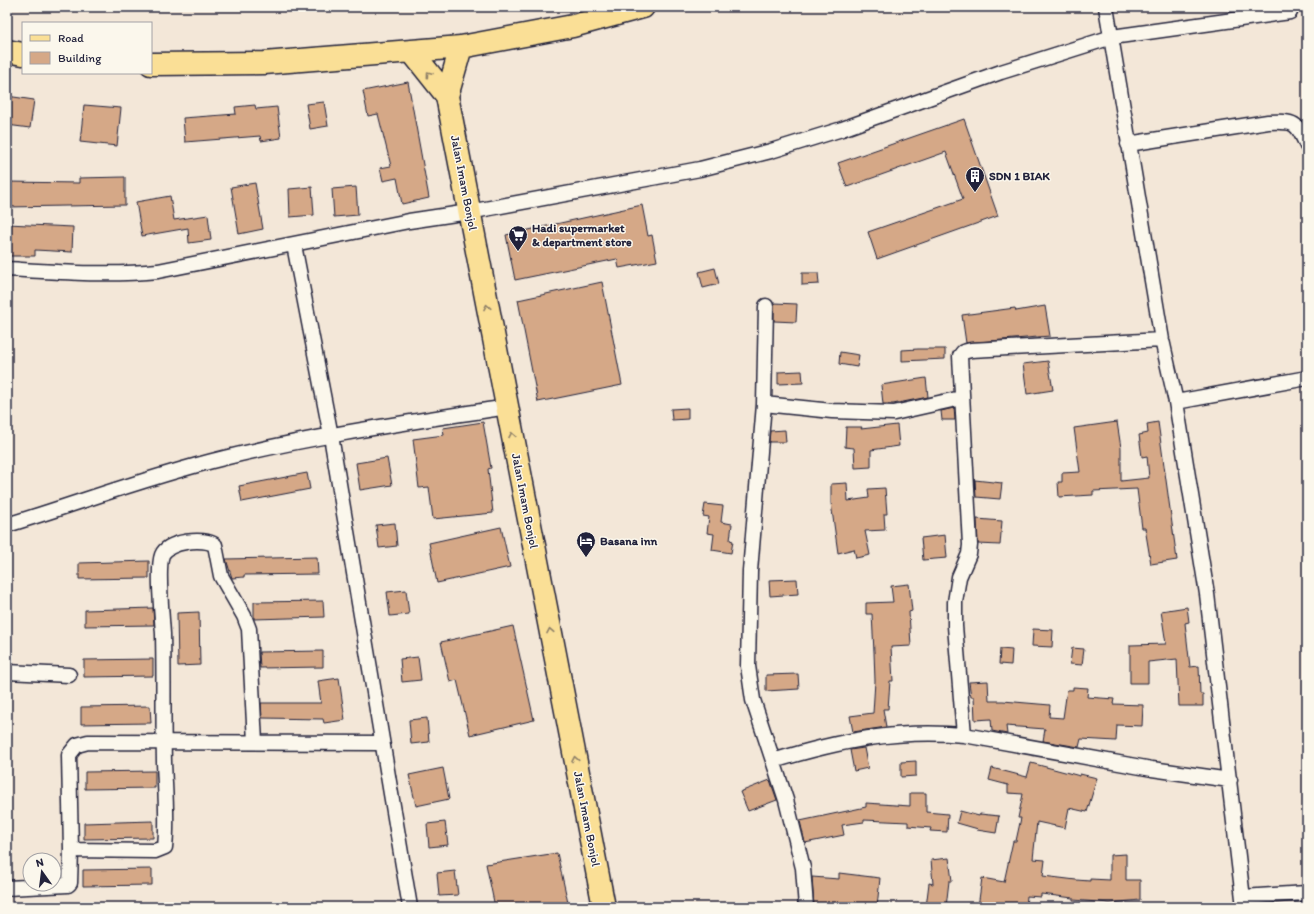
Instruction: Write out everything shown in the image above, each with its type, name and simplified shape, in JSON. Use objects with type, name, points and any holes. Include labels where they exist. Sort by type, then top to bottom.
[{"type":"main road","points":[[152,64],[264,63],[461,47],[573,26],[643,7]]},
{"type":"main road","points":[[447,96],[461,47]]},
{"type":"main road","points":[[7,51],[22,54]]},
{"type":"main road","points":[[412,52],[447,96]]},
{"type":"main road","name":"Jalan Imam Bonjol","points":[[447,96],[604,907]]},
{"type":"street","points":[[1106,7],[1162,340],[1176,402],[1207,594],[1244,902],[1307,893]]},
{"type":"street","points":[[7,268],[129,274],[158,271],[409,221],[469,212],[700,169],[771,151],[842,129],[1000,72],[1112,37],[1290,12]]},
{"type":"street","points":[[1128,144],[1268,122],[1288,121],[1300,129],[1307,146]]},
{"type":"street","points":[[294,245],[331,436],[410,907]]},
{"type":"street","points":[[766,306],[764,404],[750,571],[748,666],[753,700],[786,800],[803,868],[806,907]]},
{"type":"street","points":[[964,735],[955,626],[957,583],[968,560],[970,545],[961,398],[960,356],[963,352],[971,350],[1162,340]]},
{"type":"street","points":[[1176,402],[1307,378]]},
{"type":"street","points":[[764,404],[888,413],[917,409],[961,398]]},
{"type":"street","points":[[7,525],[160,474],[225,457],[331,436],[507,407]]},
{"type":"street","points":[[72,850],[155,851],[165,847],[160,578],[162,555],[167,548],[175,544],[196,541],[211,542],[215,545],[221,576],[244,616],[248,629],[255,742]]},
{"type":"street","points":[[7,672],[69,674]]},
{"type":"street","points":[[773,761],[848,740],[907,733],[935,732],[964,735],[1136,766],[1230,780]]},
{"type":"street","points":[[7,888],[68,885],[71,874],[72,850],[69,755],[77,745],[88,742],[382,743]]},
{"type":"building","points":[[408,82],[429,198],[402,204],[397,178],[383,181],[380,168],[391,166],[378,114],[368,116],[363,91]]},
{"type":"building","points":[[7,96],[34,100],[30,128],[7,125]]},
{"type":"building","points":[[324,102],[328,126],[310,129],[306,104]]},
{"type":"building","points":[[84,105],[121,108],[117,146],[80,142]]},
{"type":"building","points":[[255,105],[256,109],[277,107],[281,138],[261,141],[260,136],[185,142],[183,118],[236,114],[235,107]]},
{"type":"building","name":"SDN 1 BIAK","points":[[964,119],[998,216],[877,259],[868,232],[963,199],[946,152],[847,187],[838,163]]},
{"type":"building","points":[[125,177],[125,205],[7,207],[7,182],[79,183],[79,178]]},
{"type":"building","points":[[255,183],[263,229],[239,234],[231,187]]},
{"type":"building","points":[[312,187],[314,215],[290,217],[289,189]]},
{"type":"building","points":[[356,187],[358,215],[334,217],[332,189]]},
{"type":"building","points":[[170,196],[174,220],[208,215],[211,240],[189,243],[188,228],[142,236],[136,202]]},
{"type":"building","points":[[642,205],[648,236],[652,235],[657,261],[619,268],[617,259],[515,280],[506,235]]},
{"type":"building","points":[[7,224],[73,227],[72,252],[35,250],[35,256],[7,256]]},
{"type":"building","points":[[715,268],[719,284],[703,288],[699,272]]},
{"type":"building","points":[[802,273],[818,273],[819,284],[802,285]]},
{"type":"building","points":[[602,282],[622,385],[538,402],[518,300]]},
{"type":"building","points":[[774,303],[797,304],[796,322],[774,321]]},
{"type":"building","points":[[1045,306],[1050,336],[966,343],[962,315],[1015,308],[1016,311]]},
{"type":"building","points":[[945,349],[945,359],[902,361],[902,350]]},
{"type":"building","points":[[840,352],[859,355],[857,367],[839,364]]},
{"type":"building","points":[[1048,361],[1053,390],[1027,394],[1023,364]]},
{"type":"building","points":[[802,371],[803,383],[778,384],[778,372]]},
{"type":"building","points":[[926,378],[928,397],[893,404],[883,404],[881,385]]},
{"type":"building","points":[[688,408],[688,419],[672,420],[671,409]]},
{"type":"building","points":[[954,408],[955,420],[942,420],[941,411]]},
{"type":"building","points":[[483,422],[491,468],[488,469],[493,513],[433,519],[429,487],[419,488],[413,439],[444,435],[443,428]]},
{"type":"building","points":[[1117,422],[1121,448],[1121,481],[1149,478],[1147,456],[1142,457],[1139,435],[1148,433],[1147,424],[1158,422],[1177,560],[1151,564],[1145,528],[1142,528],[1137,489],[1093,491],[1093,495],[1059,497],[1058,482],[1062,482],[1062,473],[1080,472],[1074,428]]},
{"type":"building","points":[[897,425],[899,446],[871,450],[871,467],[855,468],[854,448],[845,447],[846,427],[862,427],[861,429]]},
{"type":"building","points":[[785,430],[786,442],[769,442],[770,431]]},
{"type":"building","points":[[387,458],[392,485],[360,490],[356,463]]},
{"type":"building","points":[[307,473],[310,489],[242,502],[239,486]]},
{"type":"building","points":[[975,480],[1002,483],[1000,499],[976,497]]},
{"type":"building","points":[[847,483],[848,501],[869,498],[868,489],[885,488],[887,514],[884,514],[885,530],[865,531],[870,555],[856,558],[854,549],[838,553],[831,503],[831,484]]},
{"type":"building","points":[[705,504],[723,506],[721,522],[732,524],[730,540],[733,541],[731,553],[712,550],[714,534],[707,533],[709,517],[703,516]]},
{"type":"building","points":[[977,519],[1002,521],[1000,545],[978,544]]},
{"type":"building","points":[[395,523],[397,546],[379,548],[376,525]]},
{"type":"building","points":[[501,527],[510,567],[437,583],[429,543]]},
{"type":"building","points":[[945,535],[947,558],[923,560],[921,538]]},
{"type":"building","points":[[317,557],[318,574],[244,575],[244,577],[232,578],[226,559]]},
{"type":"building","points":[[149,561],[149,578],[79,579],[79,563]]},
{"type":"building","points":[[797,579],[798,594],[770,596],[769,580]]},
{"type":"building","points":[[909,584],[912,611],[909,612],[911,646],[891,647],[893,681],[890,681],[888,709],[883,709],[886,727],[853,732],[850,716],[873,713],[875,681],[872,614],[866,614],[866,603],[893,602],[891,586]]},
{"type":"building","points":[[406,590],[409,614],[390,616],[387,592]]},
{"type":"building","points":[[323,601],[324,617],[254,619],[254,602]]},
{"type":"building","points":[[1187,607],[1189,622],[1185,623],[1190,667],[1199,666],[1200,694],[1203,694],[1203,706],[1179,706],[1177,659],[1148,662],[1148,683],[1130,683],[1130,645],[1166,644],[1161,611]]},
{"type":"building","points":[[153,608],[154,625],[85,626],[85,610]]},
{"type":"building","points":[[199,612],[200,665],[178,666],[177,613]]},
{"type":"building","points":[[513,626],[534,720],[470,735],[457,680],[450,682],[441,642]]},
{"type":"building","points":[[1033,629],[1053,630],[1052,647],[1032,646]]},
{"type":"building","points":[[1072,648],[1084,649],[1082,665],[1070,664]]},
{"type":"building","points":[[1000,649],[1012,650],[1011,665],[999,664]]},
{"type":"building","points":[[323,651],[323,667],[260,668],[259,652]]},
{"type":"building","points":[[418,657],[421,680],[402,682],[400,659]]},
{"type":"building","points":[[153,659],[153,676],[84,677],[84,660]]},
{"type":"building","points":[[798,674],[799,689],[766,691],[766,675]]},
{"type":"building","points":[[339,678],[345,720],[324,723],[323,719],[262,718],[261,703],[321,703],[318,681]]},
{"type":"building","points":[[988,681],[989,701],[1050,705],[1049,717],[1063,718],[1067,690],[1073,690],[1073,687],[1088,688],[1087,697],[1114,699],[1113,704],[1143,705],[1142,726],[1117,725],[1116,741],[1081,739],[1079,747],[1043,741],[1045,729],[1006,726],[1007,734],[992,731],[991,719],[975,720],[974,697],[971,697],[969,682]]},
{"type":"building","points":[[150,706],[151,723],[81,724],[81,707]]},
{"type":"building","points":[[427,718],[429,742],[411,744],[409,720]]},
{"type":"building","points":[[864,748],[868,768],[854,771],[850,750]]},
{"type":"building","points":[[916,761],[916,776],[901,777],[901,762]]},
{"type":"building","points":[[1031,763],[1080,776],[1080,774],[1097,778],[1087,812],[1069,808],[1065,828],[1037,822],[1033,859],[1045,860],[1043,876],[1090,881],[1090,879],[1110,880],[1110,855],[1126,854],[1126,880],[1140,880],[1140,900],[1110,903],[1073,900],[1073,898],[1041,894],[1041,897],[1027,896],[1026,907],[978,907],[982,878],[1004,882],[1013,841],[1016,841],[1021,818],[1018,818],[1023,794],[1008,793],[1008,785],[989,780],[992,768],[1027,777]]},
{"type":"building","points":[[443,768],[449,799],[416,806],[409,775]]},
{"type":"building","points":[[155,771],[155,788],[85,789],[85,772]]},
{"type":"building","points":[[770,780],[777,800],[748,811],[740,792]]},
{"type":"building","points":[[910,793],[926,793],[926,812],[948,814],[947,832],[930,831],[931,828],[908,826],[908,822],[864,820],[864,822],[842,825],[844,835],[805,843],[800,821],[866,807],[866,803],[910,806]]},
{"type":"building","points":[[960,811],[979,816],[980,814],[999,816],[996,833],[977,830],[978,829],[957,823]]},
{"type":"building","points":[[153,821],[153,838],[84,839],[84,823]]},
{"type":"building","points":[[445,822],[448,845],[429,847],[427,824]]},
{"type":"building","points":[[557,853],[568,903],[548,907],[495,907],[486,864]]},
{"type":"building","points":[[949,858],[952,881],[949,881],[946,907],[926,907],[929,883],[933,884],[931,860]]},
{"type":"building","points":[[152,869],[152,885],[83,886],[83,870]]},
{"type":"building","points":[[455,871],[458,895],[439,896],[437,873]]},
{"type":"building","points":[[839,873],[880,878],[877,907],[814,907],[812,877],[839,879]]},
{"type":"place","name":"SDN 1 BIAK","points":[[975,193]]},
{"type":"place","name":"Hadi supermarket & department store","points":[[518,252]]},
{"type":"place","name":"Basana inn","points":[[586,558]]}]
